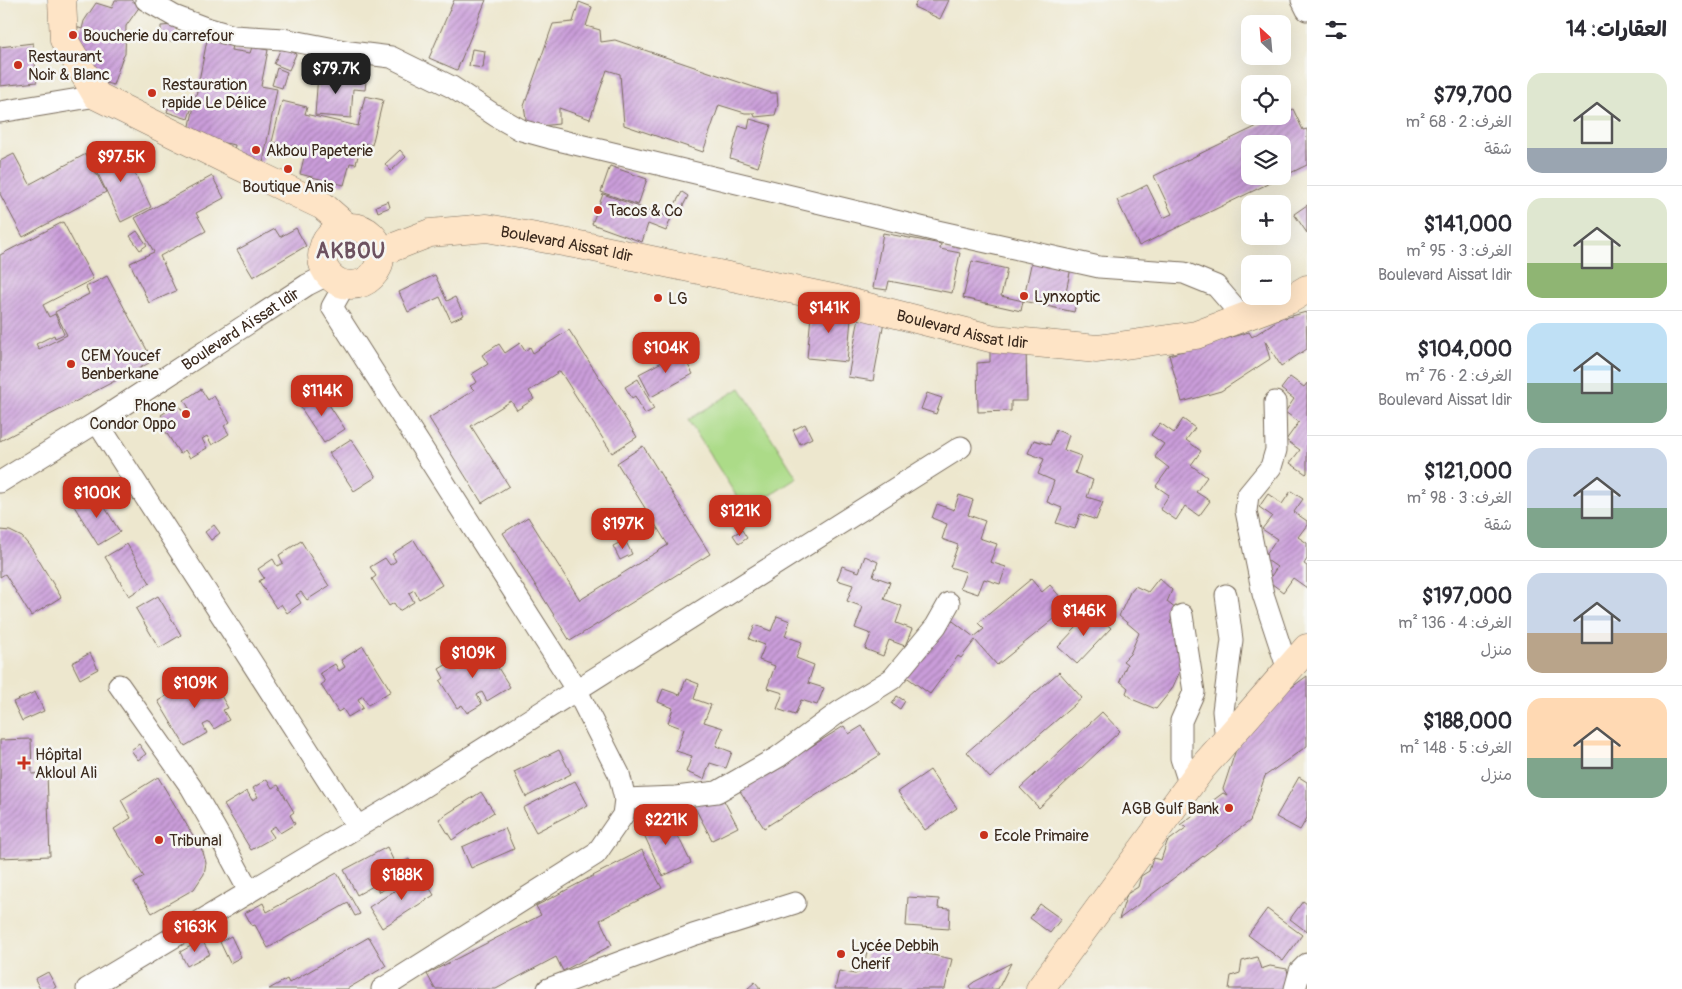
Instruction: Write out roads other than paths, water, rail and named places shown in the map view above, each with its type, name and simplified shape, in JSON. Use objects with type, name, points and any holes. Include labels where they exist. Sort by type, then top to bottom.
[{"type":"street","points":[[62,0],[64,40],[97,96],[323,206],[347,227]]},
{"type":"street","points":[[146,0],[174,16],[203,28],[234,36],[284,39],[350,52],[391,57],[452,87],[521,130],[550,138],[1099,267],[1184,273],[1216,286],[1243,317]]},
{"type":"street","points":[[1302,0],[1307,10]]},
{"type":"street","points":[[0,112],[97,96]]},
{"type":"street","points":[[347,227],[364,229],[376,239],[381,252],[380,262],[373,276],[353,285],[337,279],[324,267],[322,257],[326,241],[332,233],[347,227]]},
{"type":"street","name":"Boulevard Aissat Idir","points":[[381,252],[430,233],[487,228],[585,246],[836,299],[994,339],[1097,349],[1196,335],[1289,300],[1307,289]]},
{"type":"street","points":[[337,279],[332,307],[576,689],[620,774],[625,799],[623,815],[596,854],[382,989]]},
{"type":"street","name":"Boulevard Aïssat Idir","points":[[0,482],[97,422],[307,285],[337,279]]},
{"type":"street","points":[[1275,402],[1276,450],[1271,467],[1248,495],[1246,512],[1263,594],[1288,670]]},
{"type":"street","points":[[97,422],[357,826]]},
{"type":"street","points":[[87,989],[396,804],[961,447]]},
{"type":"street","points":[[1226,595],[1232,640],[1223,711],[1226,741]]},
{"type":"street","points":[[625,799],[676,797],[717,792],[778,756],[839,712],[892,679],[936,626],[949,603]]},
{"type":"street","points":[[1182,615],[1194,692],[1181,721],[1181,758],[1190,786]]},
{"type":"street","points":[[1040,989],[1190,786],[1226,741],[1307,648]]},
{"type":"street","points":[[119,685],[191,787],[249,891]]},
{"type":"street","points":[[548,989],[693,936],[795,903]]},
{"type":"street","points":[[1295,989],[1300,972],[1307,964]]},
{"type":"place","name":"Boucherie du carrefour","points":[[73,35]]},
{"type":"place","name":"Restaurant Noir & Blanc","points":[[18,65]]},
{"type":"place","name":"Restauration rapide Le Délice","points":[[152,93]]},
{"type":"place","name":"Akbou Papeterie","points":[[256,150]]},
{"type":"place","name":"Boutique Anis","points":[[288,169]]},
{"type":"place","name":"Tacos & Co","points":[[598,210]]},
{"type":"place","name":"Lynxoptic","points":[[1024,296]]},
{"type":"place","name":"LG","points":[[658,298]]},
{"type":"place","name":"CEM Youcef Benberkane","points":[[71,364]]},
{"type":"place","name":"Phone Condor Oppo","points":[[186,414]]},
{"type":"place","name":"Hôpital Akloul Ali","points":[[24,763]]},
{"type":"place","name":"AGB Gulf Bank","points":[[1229,808]]},
{"type":"place","name":"Ecole Primaire","points":[[984,835]]},
{"type":"place","name":"Tribunal","points":[[159,840]]},
{"type":"place","name":"Lycée Debbih Cherif","points":[[841,954]]},
{"type":"district","name":"AKBOU","points":[[351,251]]}]
